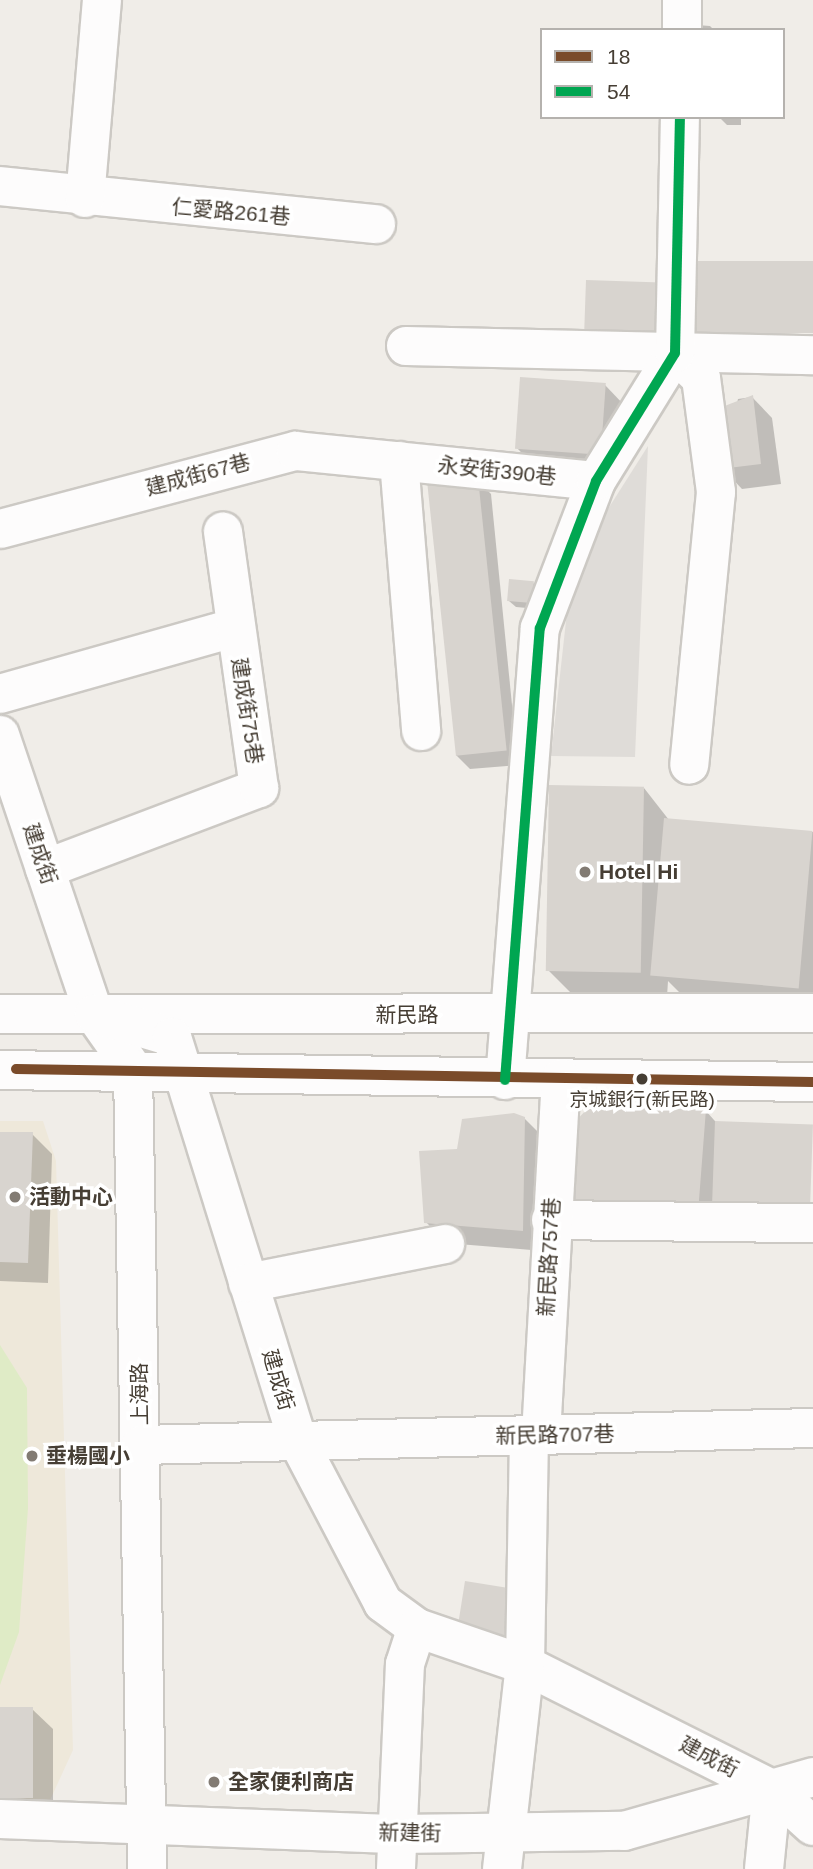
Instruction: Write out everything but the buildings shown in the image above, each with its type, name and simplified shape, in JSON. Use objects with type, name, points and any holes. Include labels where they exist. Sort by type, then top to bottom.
[{"type":"street","points":[[85,198],[102,0]]},
{"type":"street","points":[[682,0],[682,28]]},
{"type":"street","points":[[505,1080],[540,628],[596,481],[675,353],[680,119]]},
{"type":"street","name":"仁愛路261巷","points":[[0,186],[85,198],[376,225]]},
{"type":"street","points":[[406,346],[813,355]]},
{"type":"street","points":[[675,353],[701,378],[716,492],[689,765]]},
{"type":"street","name":"建成街67巷","points":[[0,529],[296,451],[399,461]]},
{"type":"street","points":[[399,461],[421,731]]},
{"type":"street","name":"永安街390巷","points":[[399,461],[596,481]]},
{"type":"street","name":"建成街75巷","points":[[45,869],[259,788],[234,628],[223,533]]},
{"type":"street","points":[[0,694],[234,628]]},
{"type":"street","name":"建成街","points":[[0,735],[12,812],[45,869],[94,1014],[172,1037],[298,1441],[383,1603],[417,1628],[525,1665],[772,1788],[813,1826]]},
{"type":"street","name":"新民路","points":[[0,1014],[508,1016],[813,1013]]},
{"type":"street","points":[[94,1014],[132,1069]]},
{"type":"street","points":[[0,1070],[132,1069],[505,1080],[813,1082]]},
{"type":"street","name":"上海路","points":[[132,1069],[147,1869]]},
{"type":"street","name":"新民路757巷","points":[[504,1851],[525,1665],[535,1435],[561,1079]]},
{"type":"street","points":[[551,1220],[813,1223]]},
{"type":"street","points":[[248,1283],[445,1244]]},
{"type":"street","name":"新民路707巷","points":[[141,1445],[813,1428]]},
{"type":"street","points":[[397,1851],[405,1664],[417,1628]]},
{"type":"street","name":"新建街","points":[[0,1819],[148,1826],[397,1851],[504,1851],[624,1832],[813,1777]]},
{"type":"street","points":[[764,1869],[772,1788]]},
{"type":"shaded area","points":[[648,446],[635,757],[551,756],[567,612],[594,531]]},
{"type":"shaded area","name":"垂楊國小","points":[[0,1121],[43,1121],[56,1161],[73,1750],[46,1809],[0,1805]]},
{"type":"green space","points":[[0,1345],[27,1388],[28,1508],[19,1632],[0,1685]]},
{"type":"transit line","name":"54","points":[[505,1080],[540,628],[596,481],[675,353],[680,119]]},
{"type":"transit line","name":"18","points":[[16,1069],[813,1082]]},
{"type":"place","name":"Hotel Hi","points":[[585,872]]},
{"type":"place","name":"京城銀行(新民路)","points":[[642,1079]]},
{"type":"place","name":"活動中心","points":[[15,1197]]},
{"type":"place","name":"垂楊國小","points":[[32,1456]]},
{"type":"place","name":"全家便利商店","points":[[214,1782]]}]
